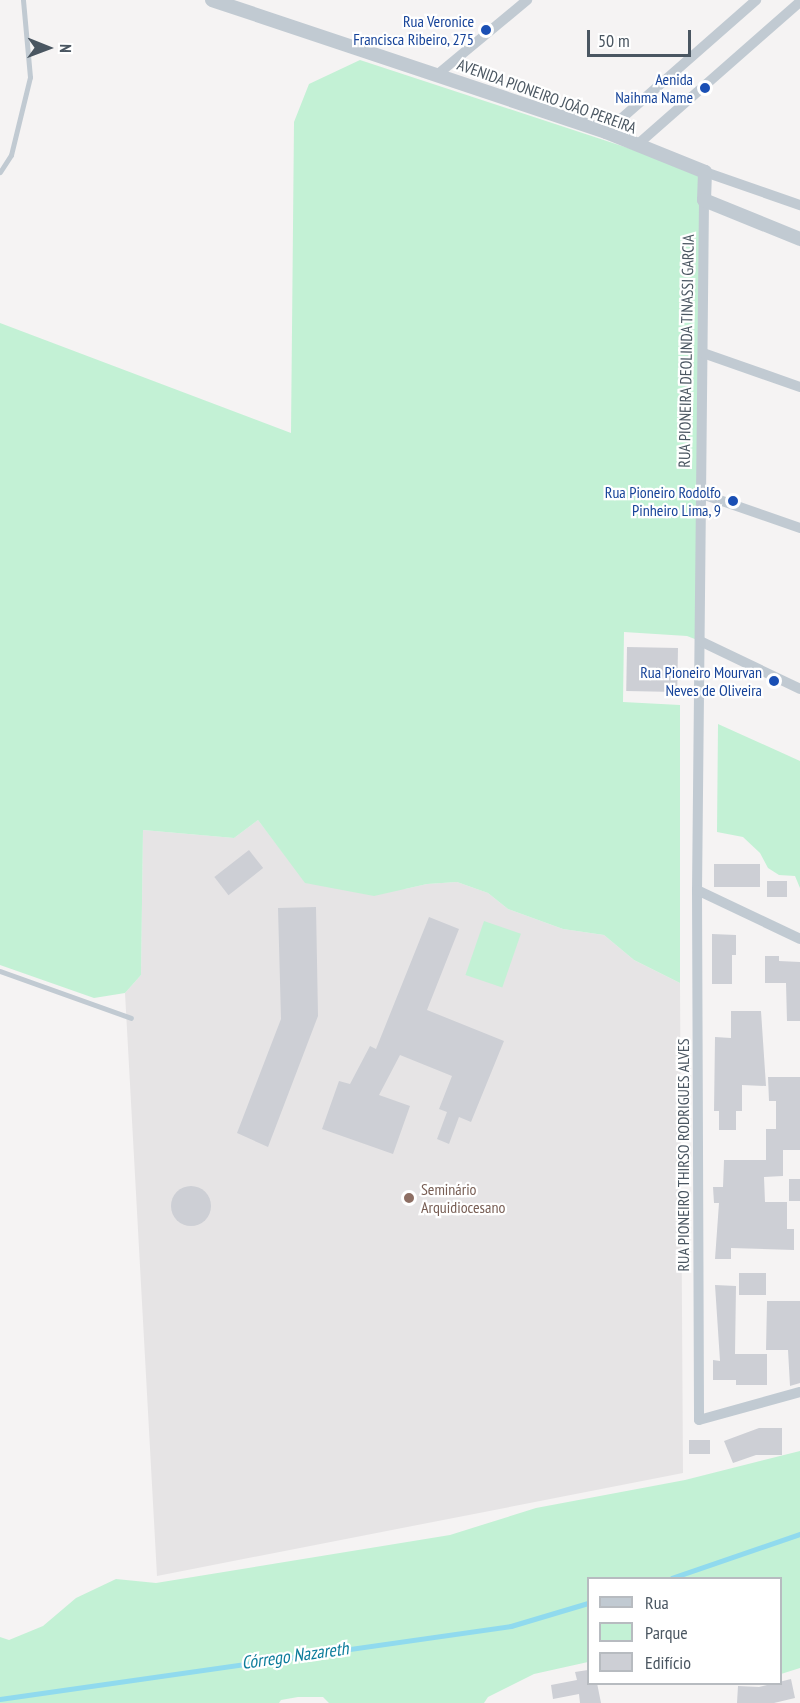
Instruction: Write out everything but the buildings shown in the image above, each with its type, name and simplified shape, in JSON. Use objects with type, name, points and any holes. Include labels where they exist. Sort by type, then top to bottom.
[{"type":"street","name":"AVENIDA PIONEIRO JOÃO PEREIRA","points":[[212,0],[606,132],[705,172],[800,205]]},
{"type":"street","points":[[438,74],[527,0]]},
{"type":"street","points":[[606,132],[756,0]]},
{"type":"street","points":[[637,146],[800,2]]},
{"type":"street","name":"RUA PIONEIRA DEOLINDA TINASSI GARCIA","points":[[697,890],[705,172]]},
{"type":"street","points":[[704,200],[800,238]]},
{"type":"street","points":[[703,352],[800,387]]},
{"type":"street","points":[[702,494],[800,528]]},
{"type":"street","points":[[700,641],[800,689]]},
{"type":"street","points":[[697,890],[800,939]]},
{"type":"street","name":"RUA PIONEIRO THIRSO RODRIGUES ALVES","points":[[697,890],[699,1420],[800,1392]]},
{"type":"lane","points":[[0,172],[10,155],[30,77],[22,0]]},
{"type":"lane","points":[[0,971],[130,1018]]},
{"type":"shaded area","name":"Seminário Arquidiocesano","points":[[258,820],[306,883],[405,889],[427,884],[457,882],[488,893],[508,909],[563,929],[604,935],[634,960],[680,983],[683,1473],[157,1576],[125,993],[141,975],[143,830],[234,838]]},
{"type":"green space","points":[[360,60],[707,174],[700,641],[687,636],[624,632],[623,702],[680,705],[680,983],[634,960],[604,935],[563,929],[508,909],[488,893],[457,882],[427,884],[374,896],[305,883],[258,820],[234,838],[143,830],[141,975],[125,993],[94,998],[0,965],[0,323],[291,433],[294,122],[309,84]]},
{"type":"green space","points":[[718,724],[800,761],[800,888],[795,876],[779,875],[768,868],[760,853],[743,837],[717,832]]},
{"type":"green space","points":[[484,921],[521,934],[502,988],[465,975]]},
{"type":"green space","points":[[800,1451],[800,1668],[782,1674],[782,1577],[587,1577],[587,1662],[534,1674],[488,1697],[484,1703],[329,1703],[323,1697],[298,1697],[281,1700],[279,1703],[0,1703],[0,1637],[9,1640],[43,1626],[76,1598],[116,1579],[156,1583],[450,1535],[536,1508],[685,1480]]},
{"type":"waterway","name":"Córrego Nazareth","points":[[675,1577],[800,1534]]},
{"type":"waterway","name":"Córrego Nazareth","points":[[0,1699],[511,1626],[587,1603]]},
{"type":"place","name":"Rua Veronice Francisca Ribeiro, 275","points":[[486,30]]},
{"type":"place","name":"Aenida Naihma Name","points":[[705,88]]},
{"type":"place","name":"Rua Pioneiro Rodolfo Pinheiro Lima, 9","points":[[733,501]]},
{"type":"place","name":"Rua Pioneiro Mourvan Neves de Oliveira","points":[[774,681]]},
{"type":"place","name":"Seminário Arquidiocesano","points":[[409,1198]]}]
